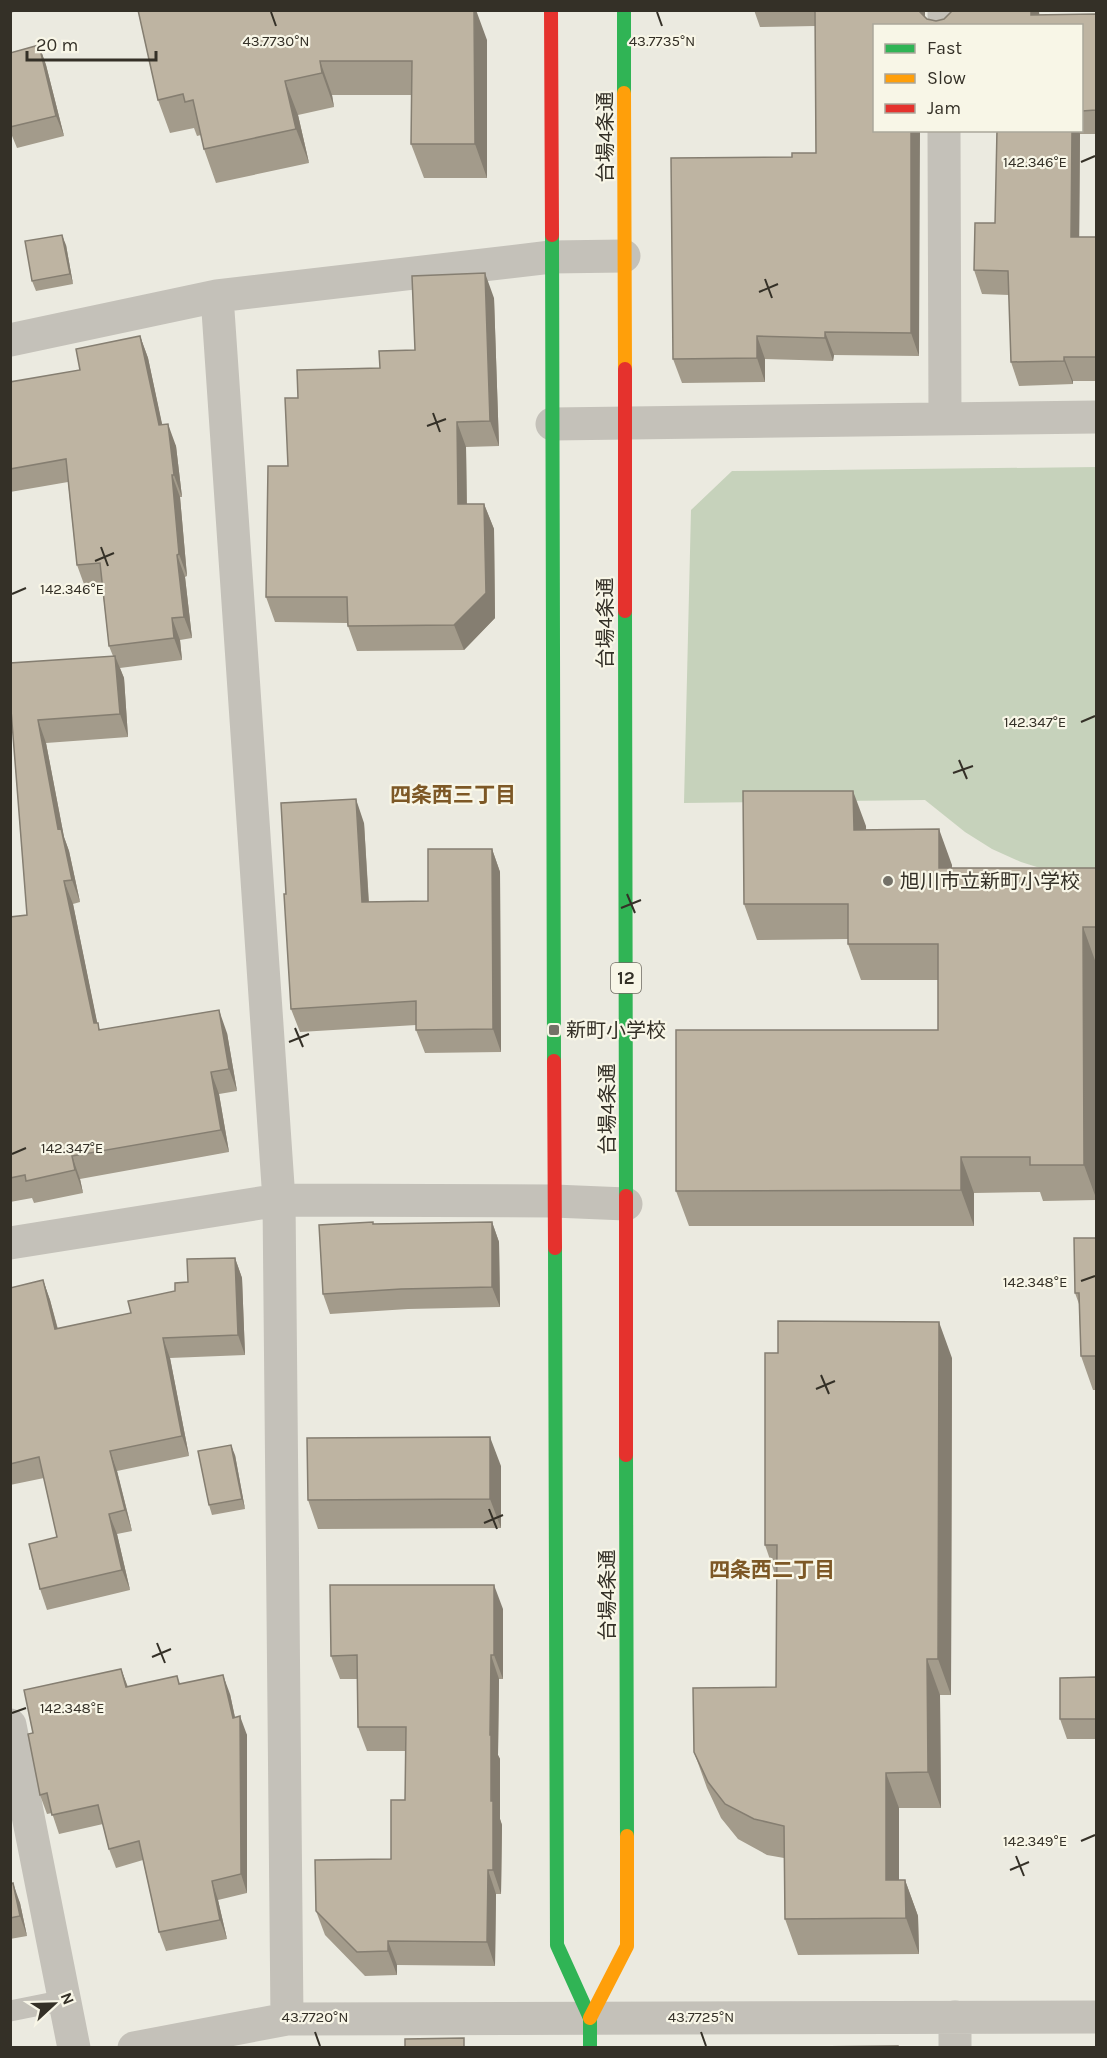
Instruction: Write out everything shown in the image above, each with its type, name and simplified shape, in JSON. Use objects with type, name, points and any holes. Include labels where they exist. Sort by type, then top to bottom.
[{"type":"highway","points":[[550,10],[557,1946],[590,2033]]},
{"type":"highway","name":"台場4条通","points":[[590,2033],[627,1946],[624,10]]},
{"type":"street","points":[[944,132],[945,419]]},
{"type":"street","points":[[10,340],[217,296],[551,257],[624,256]]},
{"type":"street","points":[[217,296],[279,1200],[287,2019]]},
{"type":"street","points":[[552,424],[1096,417]]},
{"type":"street","points":[[10,1243],[279,1200],[554,1201],[626,1204]]},
{"type":"street","points":[[10,1725],[74,2048]]},
{"type":"street","points":[[134,2048],[287,2019],[590,2033],[955,2032],[1096,2017]]},
{"type":"lane","points":[[10,2012],[65,2000]]},
{"type":"green space","points":[[1096,467],[1096,882],[1021,862],[992,849],[965,832],[925,800],[684,803],[691,510],[732,471]]},
{"type":"building","points":[[138,10],[474,10],[475,144],[411,144],[412,61],[320,61],[322,73],[285,81],[296,129],[204,149],[193,100],[185,102],[183,94],[158,100]]},
{"type":"building","points":[[815,10],[919,10],[927,19],[936,21],[944,19],[952,10],[1031,10],[1031,15],[1096,14],[1096,110],[1083,111],[1083,24],[873,24],[873,132],[911,132],[911,333],[825,332],[825,338],[757,336],[757,358],[673,359],[671,158],[792,157],[792,153],[816,153]]},
{"type":"building","points":[[39,45],[56,116],[10,127],[10,53]]},
{"type":"building","points":[[997,132],[1072,132],[1071,237],[1096,237],[1096,357],[1064,357],[1064,361],[1011,362],[1008,271],[974,270],[975,223],[995,223]]},
{"type":"building","points":[[62,235],[70,274],[32,281],[25,241]]},
{"type":"building","points":[[485,273],[490,421],[457,422],[458,504],[484,504],[486,593],[454,625],[348,626],[347,597],[266,597],[268,466],[288,466],[285,398],[298,398],[297,370],[380,368],[379,351],[415,350],[412,276]]},
{"type":"building","points":[[140,336],[159,425],[168,424],[174,475],[172,475],[179,554],[177,555],[184,617],[172,618],[174,638],[109,646],[100,563],[77,565],[66,459],[10,469],[10,382],[80,370],[76,349]]},
{"type":"building","points":[[115,656],[120,714],[38,720],[58,829],[61,828],[72,880],[64,881],[94,1023],[98,1023],[99,1030],[219,1010],[229,1069],[211,1072],[221,1130],[72,1156],[75,1170],[26,1181],[25,1175],[10,1178],[10,917],[27,915],[10,697],[10,663]]},
{"type":"building","points":[[743,791],[853,791],[854,830],[939,829],[939,868],[1096,868],[1096,927],[1083,927],[1084,1165],[1030,1165],[1030,1157],[961,1157],[961,1190],[676,1191],[676,1030],[938,1030],[938,944],[848,944],[848,904],[744,904]]},
{"type":"building","points":[[356,799],[362,902],[428,901],[428,849],[492,849],[493,1029],[416,1030],[416,1001],[291,1009],[281,803]]},
{"type":"building","points":[[373,1222],[373,1224],[492,1222],[492,1287],[323,1294],[319,1225]]},
{"type":"building","points":[[1074,1238],[1096,1238],[1096,1356],[1081,1356],[1079,1293],[1075,1293]]},
{"type":"building","points":[[235,1258],[238,1335],[163,1338],[182,1436],[110,1451],[125,1510],[109,1514],[122,1570],[40,1589],[29,1544],[57,1537],[39,1457],[10,1464],[10,1288],[43,1280],[55,1329],[131,1313],[128,1301],[175,1291],[175,1283],[188,1282],[187,1259]]},
{"type":"building","points":[[778,1321],[939,1322],[938,1659],[927,1659],[928,1772],[886,1773],[886,1880],[905,1880],[906,1918],[785,1919],[784,1826],[754,1819],[725,1804],[708,1782],[694,1752],[693,1688],[776,1687],[777,1545],[765,1545],[765,1353],[778,1353]]},
{"type":"building","points":[[490,1437],[490,1499],[308,1500],[307,1438]]},
{"type":"building","points":[[231,1445],[242,1499],[209,1505],[198,1451]]},
{"type":"building","points":[[330,1585],[494,1585],[494,1655],[491,1655],[490,1735],[493,1870],[488,1870],[487,1942],[388,1941],[388,1951],[357,1952],[316,1911],[315,1860],[391,1859],[391,1800],[405,1800],[406,1727],[358,1727],[357,1655],[331,1656]]},
{"type":"building","points":[[121,1669],[126,1687],[177,1676],[179,1684],[223,1675],[233,1718],[240,1716],[241,1874],[212,1881],[220,1920],[159,1932],[139,1841],[109,1849],[98,1805],[52,1815],[47,1793],[40,1795],[28,1734],[33,1733],[24,1690]]},
{"type":"building","points":[[1096,1677],[1096,1719],[1060,1719],[1060,1678]]},
{"type":"building","points":[[13,1883],[20,1916],[10,1918],[10,1884]]},
{"type":"building","points":[[464,2038],[464,2048],[405,2048],[405,2039]]},
{"type":"building","points":[[898,2046],[898,2048],[722,2048]]},
{"type":"traffic: fast","points":[[624,10],[624,93]]},
{"type":"traffic: fast","points":[[552,235],[554,1061]]},
{"type":"traffic: fast","points":[[625,611],[626,1196]]},
{"type":"traffic: fast","points":[[555,1248],[557,1945],[590,2018],[590,2048]]},
{"type":"traffic: fast","points":[[626,1455],[627,1836]]},
{"type":"traffic: slow","points":[[624,93],[625,369]]},
{"type":"traffic: slow","points":[[590,2018],[627,1946],[627,1836]]},
{"type":"traffic: jam","points":[[551,10],[552,235]]},
{"type":"traffic: jam","points":[[625,369],[625,611]]},
{"type":"traffic: jam","points":[[554,1061],[555,1248]]},
{"type":"traffic: jam","points":[[626,1196],[626,1455]]},
{"type":"place","name":"旭川市立新町小学校","points":[[888,881]]},
{"type":"place","name":"新町小学校","points":[[554,1030]]},
{"type":"district","name":"四条西三丁目","points":[[453,795]]},
{"type":"district","name":"四条西二丁目","points":[[772,1570]]}]
